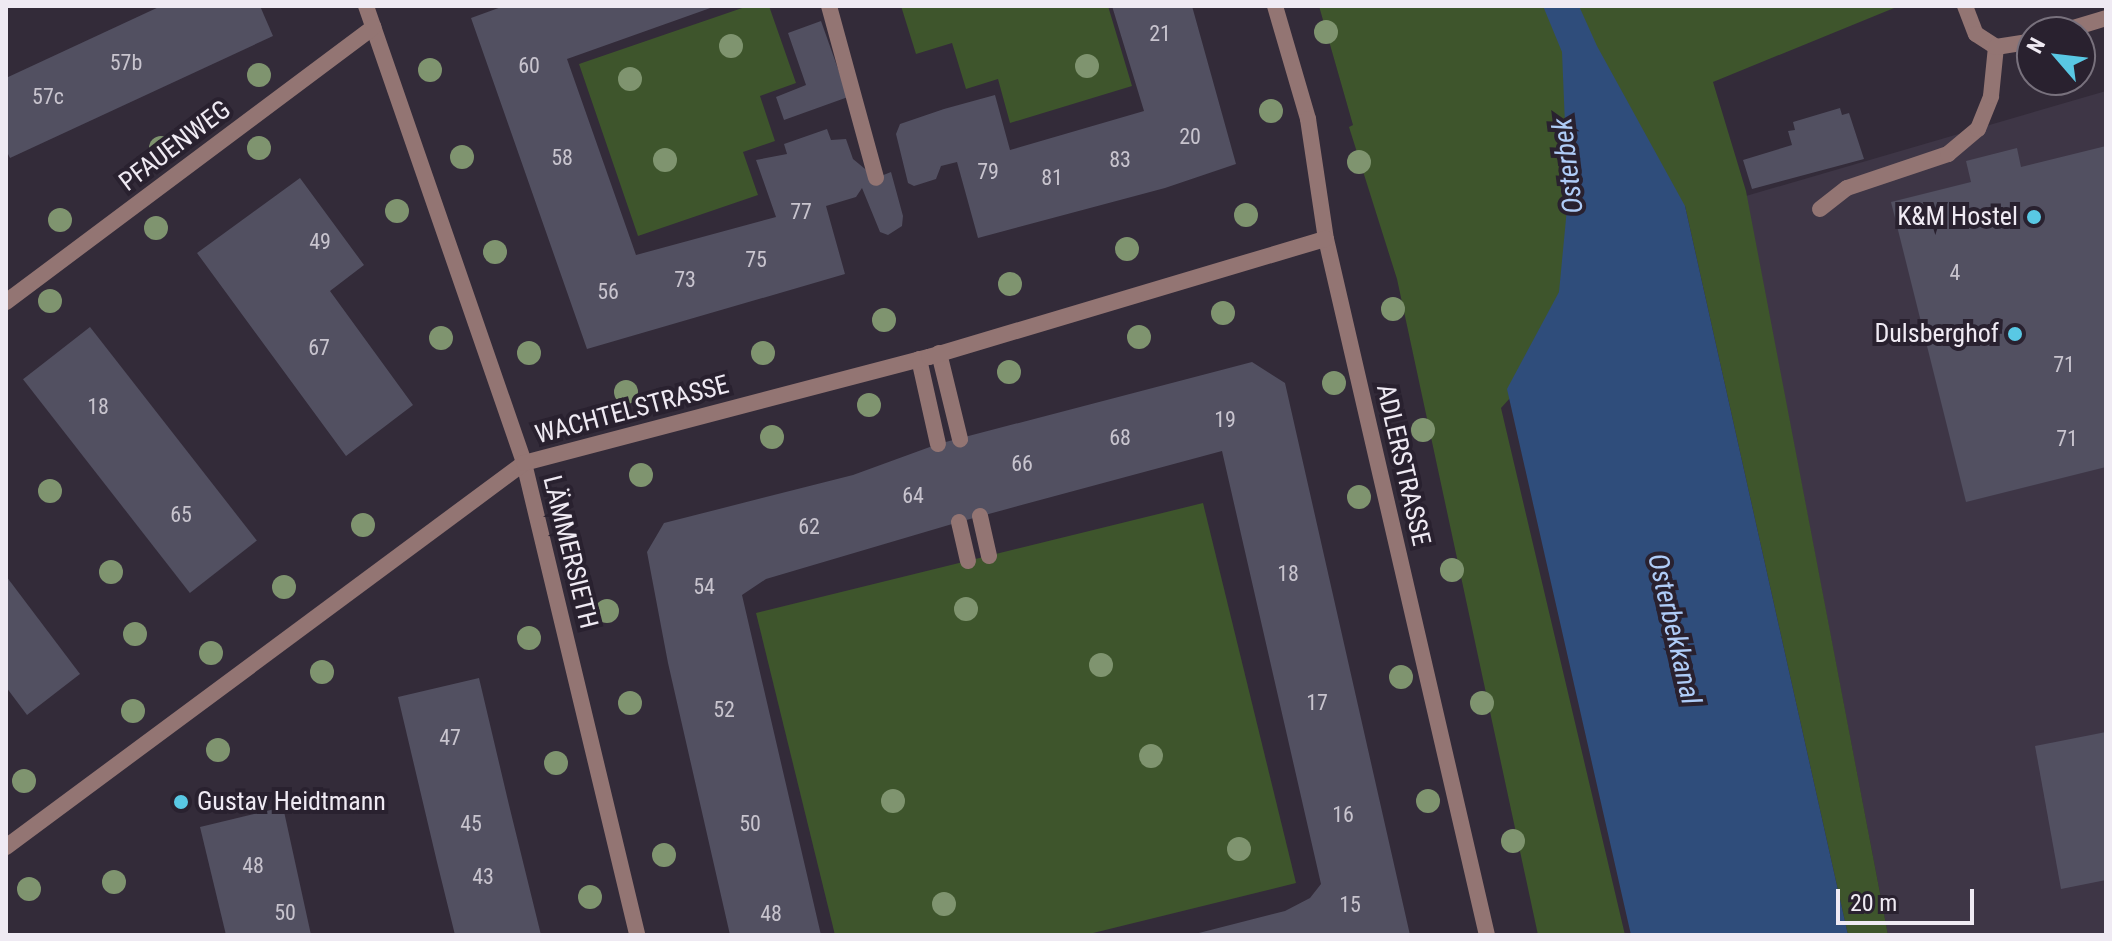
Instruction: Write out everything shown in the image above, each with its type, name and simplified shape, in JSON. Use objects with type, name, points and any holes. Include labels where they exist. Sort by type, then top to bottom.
[{"type":"street","name":"LÄMMERSIETH","points":[[366,6],[524,463],[637,935]]},
{"type":"street","points":[[829,6],[876,178]]},
{"type":"street","name":"ADLERSTRASSE","points":[[1275,6],[1308,119],[1326,239],[1487,935]]},
{"type":"street","points":[[1965,6],[1976,34],[1996,47],[2016,44]]},
{"type":"street","name":"PFAUENWEG","points":[[7,300],[373,27]]},
{"type":"street","points":[[1820,209],[1847,188],[1948,154],[1978,129],[1991,96],[1996,47]]},
{"type":"street","name":"WACHTELSTRASSE","points":[[6,847],[524,463],[919,359],[1326,239]]},
{"type":"street","points":[[939,353],[960,439]]},
{"type":"street","points":[[919,359],[938,444]]},
{"type":"street","points":[[980,516],[989,556]]},
{"type":"street","points":[[959,522],[968,561]]},
{"type":"shaded area","points":[[2106,91],[2106,935],[1888,935],[1746,196]]},
{"type":"green space","points":[[748,6],[769,6],[796,83],[760,96],[775,141],[743,152],[758,195],[638,236],[579,64]]},
{"type":"green space","points":[[901,6],[1108,6],[1132,86],[1010,123],[998,79],[966,89],[952,43],[916,54]]},
{"type":"green space","points":[[1319,6],[1899,6],[1713,82],[1746,191],[1888,935],[1848,935],[1685,206],[1501,408],[1625,935],[1538,935],[1397,279],[1349,127],[1353,125]]},
{"type":"green space","points":[[1203,503],[1296,883],[1085,935],[835,935],[756,613]]},
{"type":"water","points":[[1543,6],[1579,6],[1597,46],[1685,206],[1848,935],[1631,935],[1507,389],[1559,292],[1568,198],[1562,52]]},
{"type":"building","points":[[161,6],[260,6],[273,36],[10,158],[6,150],[6,78]]},
{"type":"building","points":[[504,6],[716,6],[567,59],[636,255],[776,217],[756,160],[787,154],[784,144],[827,129],[831,140],[846,139],[853,159],[876,178],[891,172],[903,216],[902,226],[888,235],[880,232],[862,188],[856,197],[826,206],[845,274],[587,349],[471,18]]},
{"type":"building","points":[[1112,6],[1192,6],[1236,164],[1165,188],[978,238],[957,162],[941,166],[936,179],[914,186],[908,183],[896,134],[900,124],[944,109],[995,95],[1010,150],[1144,111]]},
{"type":"building","points":[[821,21],[848,97],[784,120],[776,97],[806,85],[788,33]]},
{"type":"building","points":[[1840,108],[1842,115],[1849,113],[1864,159],[1752,189],[1743,160],[1792,145],[1788,131],[1795,130],[1793,122]]},
{"type":"building","name":"Dulsberghof","points":[[2106,146],[2106,467],[1966,502],[1891,202],[1971,182],[1966,161],[2017,148],[2021,167]]},
{"type":"building","points":[[300,178],[364,265],[330,291],[413,405],[346,456],[197,253]]},
{"type":"building","points":[[90,327],[257,541],[190,593],[23,379]]},
{"type":"building","points":[[1252,362],[1285,383],[1410,935],[1191,935],[1285,911],[1310,898],[1321,884],[1222,451],[959,522],[766,579],[742,595],[821,935],[730,935],[668,663],[647,552],[664,523],[853,475],[938,444]]},
{"type":"building","points":[[6,576],[80,674],[27,715],[6,687]]},
{"type":"building","points":[[479,678],[541,935],[455,935],[437,862],[398,697]]},
{"type":"building","points":[[2106,732],[2106,880],[2061,889],[2035,746]]},
{"type":"building","points":[[283,807],[311,935],[226,935],[200,827]]},
{"type":"place","name":"K&M Hostel","points":[[2034,217]]},
{"type":"place","name":"Dulsberghof","points":[[2015,334]]},
{"type":"place","name":"Gustav Heidtmann","points":[[181,802]]},
{"type":"water label","name":"Osterbek","points":[[1568,166]]},
{"type":"water label","name":"Osterbekkanal","points":[[1674,629]]}]
